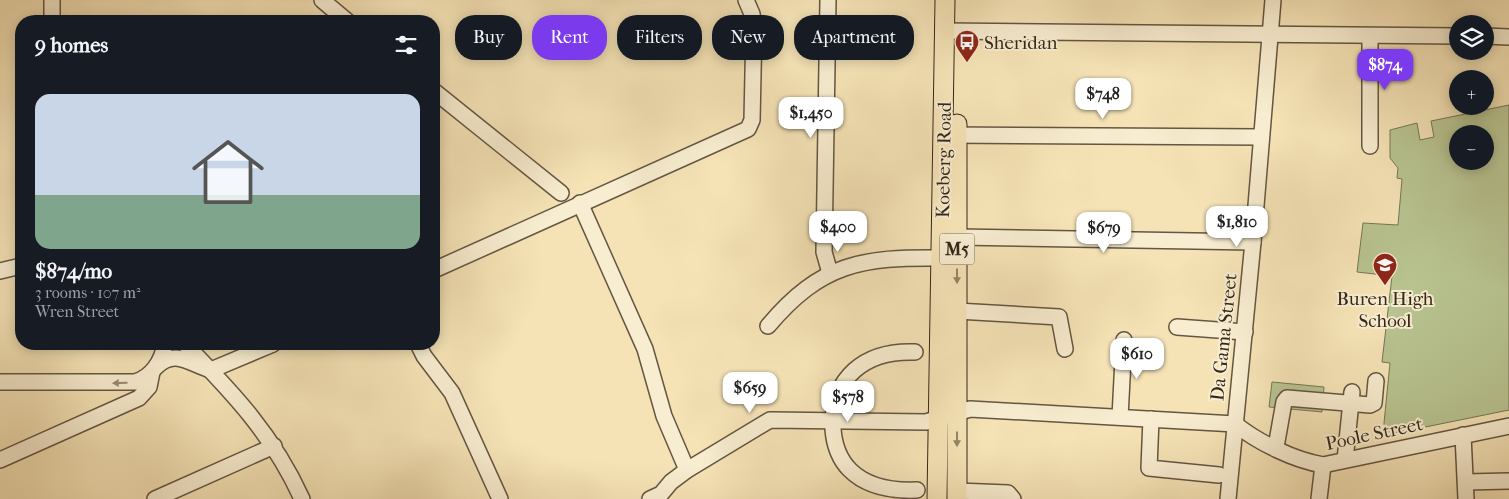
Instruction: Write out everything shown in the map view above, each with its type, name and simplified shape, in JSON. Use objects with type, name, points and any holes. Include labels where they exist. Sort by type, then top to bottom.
[{"type":"main road","name":"Koeberg Road","points":[[938,499],[941,258],[950,135],[951,31],[945,0]]},
{"type":"main road","name":"Koeberg Road","points":[[951,31],[958,0]]},
{"type":"main road","name":"Koeberg Road","points":[[950,135],[956,236],[957,495]]},
{"type":"street","points":[[52,0],[52,15]]},
{"type":"street","points":[[322,0],[340,15]]},
{"type":"street","points":[[440,267],[748,129],[752,120],[754,26],[752,14],[746,0]]},
{"type":"street","points":[[828,0],[824,252],[830,273]]},
{"type":"street","name":"Da Gama Street","points":[[1228,499],[1245,332],[1273,0]]},
{"type":"street","points":[[951,31],[1449,36]]},
{"type":"street","points":[[1370,36],[1370,146]]},
{"type":"street","points":[[1494,36],[1509,37]]},
{"type":"street","points":[[440,96],[561,193]]},
{"type":"street","points":[[950,135],[1261,137]]},
{"type":"street","points":[[580,203],[645,349],[664,416],[687,470]]},
{"type":"street","points":[[956,236],[1253,242]]},
{"type":"street","points":[[768,326],[795,296],[830,273],[871,260],[899,257],[941,258]]},
{"type":"street","points":[[0,271],[15,267]]},
{"type":"street","points":[[957,311],[1060,317],[1065,349]]},
{"type":"street","points":[[1177,327],[1245,332]]},
{"type":"street","points":[[1120,417],[1124,340]]},
{"type":"street","points":[[0,460],[139,398],[149,387],[153,370],[162,356],[163,350]]},
{"type":"street","points":[[191,350],[252,415],[274,446],[302,499]]},
{"type":"street","points":[[0,382],[122,384],[138,381],[164,360],[177,357],[211,370],[259,350]]},
{"type":"street","points":[[421,350],[452,393],[500,499]]},
{"type":"street","points":[[915,352],[897,351],[880,355],[864,363],[850,374],[840,389],[833,406],[833,421],[834,440],[840,456],[850,470],[880,488],[898,491],[917,490]]},
{"type":"street","points":[[1276,448],[1284,402],[1287,398],[1351,398],[1373,404],[1376,381]]},
{"type":"street","points":[[1345,460],[1351,398]]},
{"type":"street","points":[[658,497],[671,482],[687,470],[770,420],[926,422],[970,409],[1235,424]]},
{"type":"street","points":[[1151,419],[1149,468],[1219,475]]},
{"type":"street","name":"Poole Street","points":[[1235,424],[1246,433],[1276,448],[1308,462],[1323,465],[1509,426]]},
{"type":"street","points":[[1463,435],[1466,499]]},
{"type":"street","points":[[155,499],[173,495],[274,446]]},
{"type":"street","points":[[1319,499],[1323,465]]},
{"type":"street","points":[[1466,482],[1509,481]]},
{"type":"street","points":[[957,495],[1008,493],[1013,499]]},
{"type":"green space","points":[[1509,105],[1509,410],[1386,435],[1384,423],[1390,363],[1382,362],[1392,276],[1357,272],[1363,223],[1398,225],[1402,179],[1397,178],[1398,168],[1390,158],[1390,130],[1417,123],[1420,140],[1434,137],[1431,121],[1460,115],[1494,115],[1494,108]]},
{"type":"green space","points":[[1272,382],[1324,387],[1322,412],[1269,407]]},
{"type":"place","name":"Sheridan","points":[[967,63]]},
{"type":"place","name":"Buren High School","points":[[1385,286]]}]
